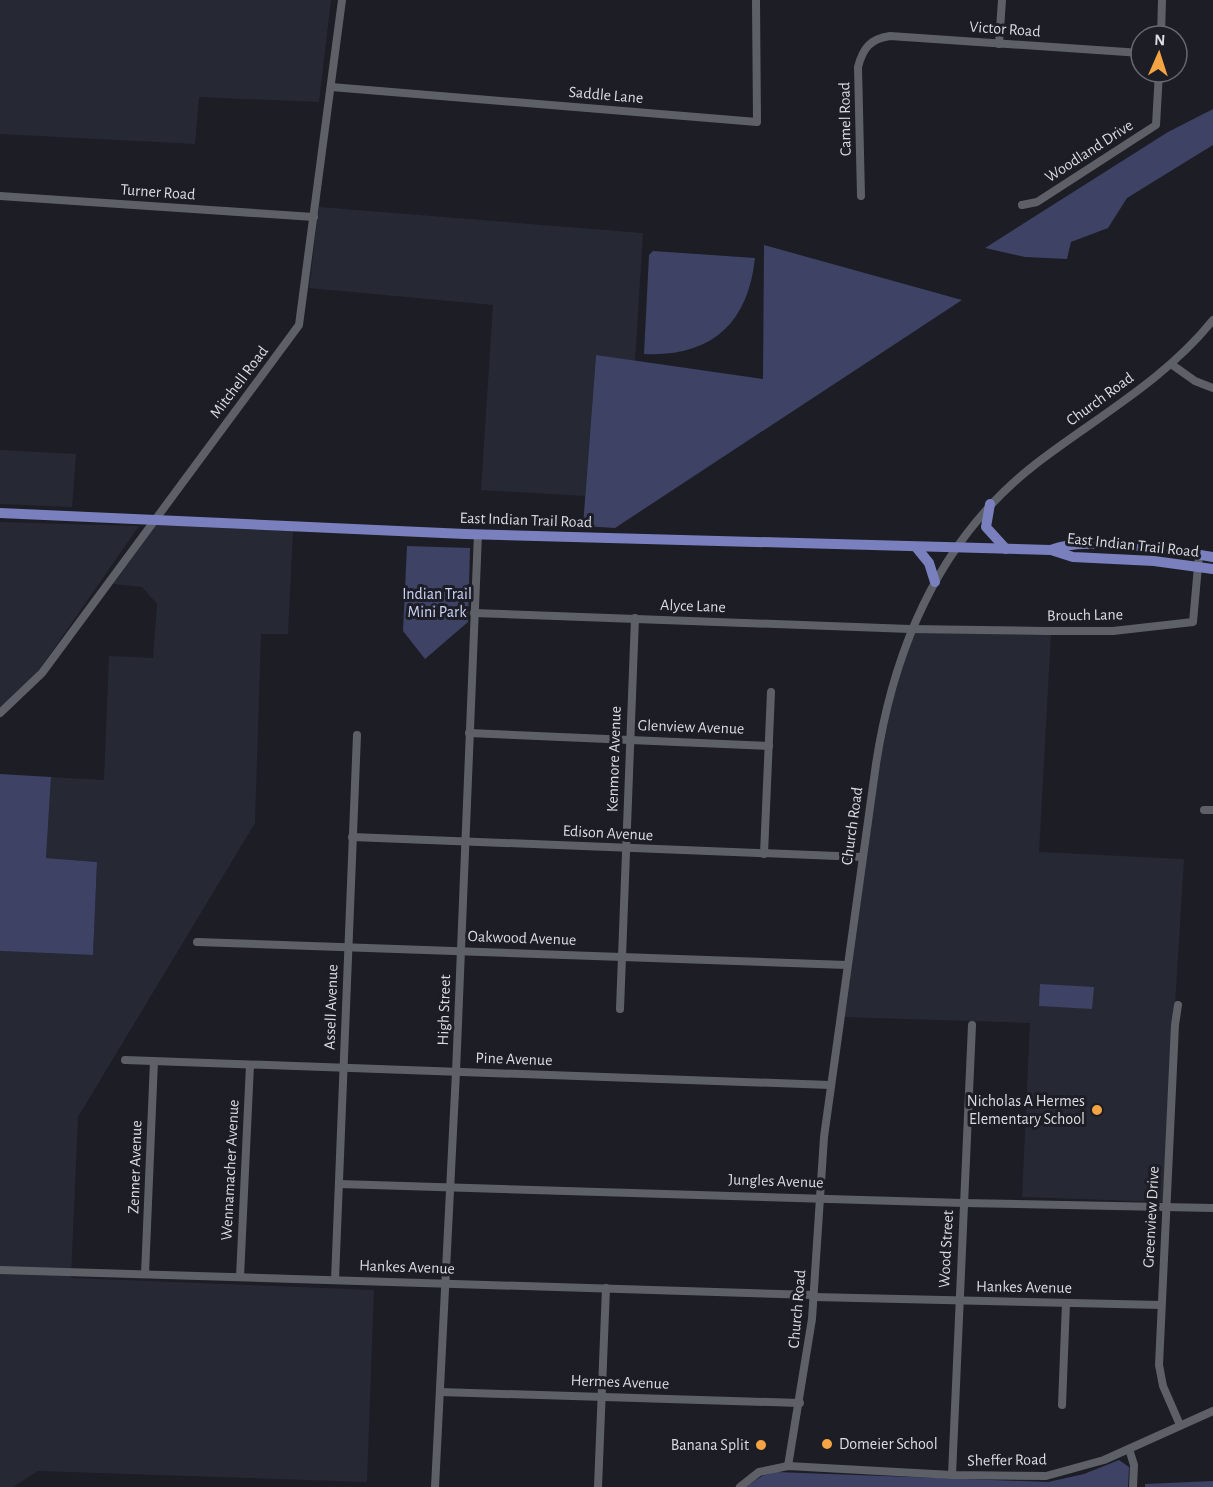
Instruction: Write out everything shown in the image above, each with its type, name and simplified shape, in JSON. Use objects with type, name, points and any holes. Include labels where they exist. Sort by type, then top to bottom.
[{"type":"main road","points":[[990,504],[986,527],[1006,549]]},
{"type":"main road","name":"East Indian Trail Road","points":[[0,513],[478,534],[1051,550],[1073,556],[1140,560],[1213,569]]},
{"type":"main road","name":"East Indian Trail Road","points":[[1051,550],[1065,544],[1112,546],[1213,557]]},
{"type":"main road","points":[[916,547],[929,563],[935,582]]},
{"type":"street","name":"Mitchell Road","points":[[0,713],[42,674],[299,325],[342,0]]},
{"type":"street","name":"Saddle Lane","points":[[331,87],[757,122],[756,0]]},
{"type":"street","points":[[999,44],[1002,0]]},
{"type":"street","points":[[1161,24],[1162,0]]},
{"type":"street","name":"Victor Road","points":[[869,44],[879,38],[890,36],[1129,53]]},
{"type":"street","name":"Camel Road","points":[[861,196],[858,67],[861,55],[869,44]]},
{"type":"street","name":"Woodland Drive","points":[[1022,205],[1037,202],[1156,125],[1158,84]]},
{"type":"street","name":"Turner Road","points":[[0,196],[314,217]]},
{"type":"street","name":"Church Road","points":[[788,1466],[800,1403],[814,1296],[830,1085],[880,733],[910,629],[955,548],[990,504],[1035,464],[1171,364],[1213,320]]},
{"type":"street","points":[[1171,364],[1195,381],[1213,388]]},
{"type":"street","name":"High Street","points":[[435,1487],[456,1072],[478,534]]},
{"type":"street","name":"Brouch Lane","points":[[910,629],[1113,631],[1193,622],[1199,555]]},
{"type":"street","name":"Alyce Lane","points":[[474,613],[910,629]]},
{"type":"street","name":"Kenmore Avenue","points":[[620,1009],[635,618]]},
{"type":"street","points":[[764,854],[771,692]]},
{"type":"street","name":"Glenview Avenue","points":[[469,732],[769,746]]},
{"type":"street","name":"Assell Avenue","points":[[335,1280],[357,735]]},
{"type":"street","name":"Edison Avenue","points":[[352,837],[862,857]]},
{"type":"street","name":"Oakwood Avenue","points":[[197,942],[847,965]]},
{"type":"street","name":"Greenview Drive","points":[[1178,1005],[1175,1025],[1159,1376],[1180,1425]]},
{"type":"street","name":"Wood Street","points":[[952,1475],[972,1025]]},
{"type":"street","name":"Pine Avenue","points":[[125,1060],[830,1085]]},
{"type":"street","name":"Zenner Avenue","points":[[145,1274],[154,1061]]},
{"type":"street","name":"Wennamacher Avenue","points":[[240,1277],[250,1065]]},
{"type":"street","name":"Jungles Avenue","points":[[339,1184],[963,1203],[1213,1208]]},
{"type":"street","name":"Hankes Avenue","points":[[0,1270],[1161,1305]]},
{"type":"street","points":[[598,1487],[606,1288]]},
{"type":"street","points":[[1062,1405],[1066,1303]]},
{"type":"street","name":"Hermes Avenue","points":[[440,1392],[800,1403]]},
{"type":"street","name":"Sheffer Road","points":[[740,1487],[759,1472],[788,1466],[1015,1477],[1053,1474],[1087,1466],[1213,1411]]},
{"type":"street","points":[[1129,1449],[1134,1465],[1133,1487]]},
{"type":"shaded area","points":[[0,0],[331,0],[319,102],[199,97],[195,144],[0,134]]},
{"type":"shaded area","points":[[319,207],[643,233],[635,361],[596,355],[585,496],[481,490],[493,305],[309,288]]},
{"type":"shaded area","points":[[0,450],[76,454],[72,507],[0,504]]},
{"type":"shaded area","points":[[0,522],[139,526],[32,680],[0,707]]},
{"type":"shaded area","points":[[156,525],[293,531],[288,634],[261,634],[255,823],[78,1117],[71,1278],[374,1290],[367,1482],[38,1471],[13,1487],[0,1487],[0,951],[93,955],[97,862],[46,858],[51,777],[104,780],[109,656],[153,658],[157,604],[142,587],[113,584]]},
{"type":"shaded area","points":[[912,631],[1051,635],[1039,852],[1184,859],[1163,1202],[1022,1197],[1030,1023],[843,1017],[883,733]]},
{"type":"green space","points":[[1213,109],[1213,145],[1127,198],[1108,228],[1071,242],[1067,259],[1025,257],[985,248],[1168,132]]},
{"type":"green space","points":[[764,245],[962,300],[615,528],[583,526],[596,355],[763,379]]},
{"type":"green space","points":[[653,251],[755,258],[751,281],[744,301],[722,332],[689,350],[644,354],[649,255]]},
{"type":"green space","name":"Indian Trail Mini Park","points":[[407,546],[470,548],[468,622],[425,659],[403,631]]},
{"type":"green space","points":[[0,774],[51,777],[46,858],[97,862],[93,955],[0,951]]},
{"type":"green space","points":[[1040,984],[1094,987],[1092,1009],[1039,1006]]},
{"type":"green space","points":[[1119,1460],[1129,1467],[1128,1487],[746,1487],[762,1476],[776,1472],[1048,1482],[1084,1474]]},
{"type":"green space","points":[[1213,1481],[1213,1487],[1145,1487],[1145,1484]]},
{"type":"place","name":"Nicholas A Hermes Elementary School","points":[[1097,1110]]},
{"type":"place","name":"Domeier School","points":[[827,1444]]},
{"type":"place","name":"Banana Split","points":[[761,1445]]}]
